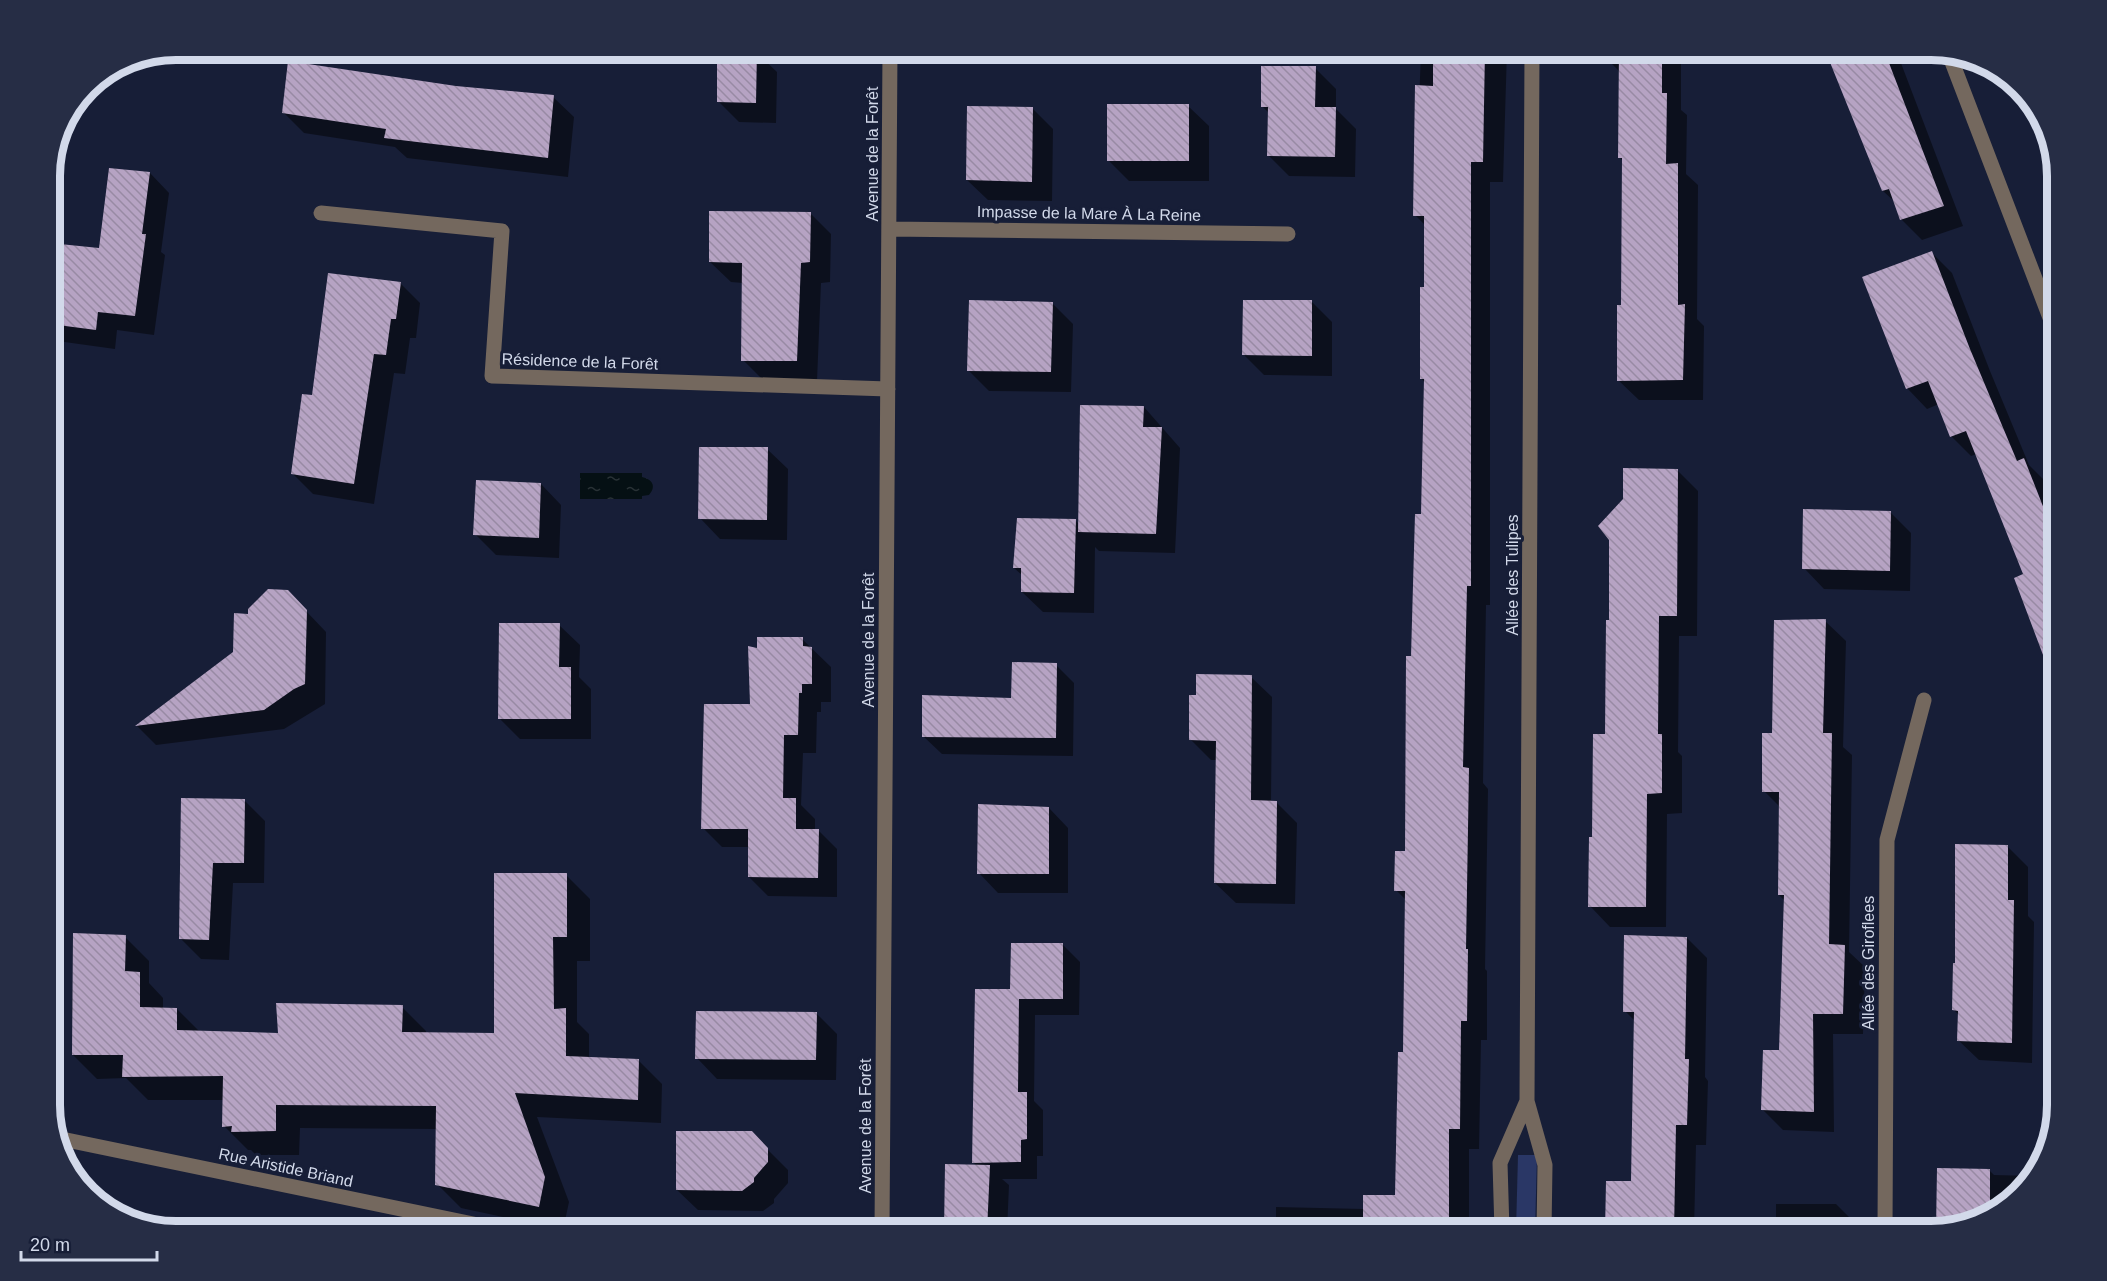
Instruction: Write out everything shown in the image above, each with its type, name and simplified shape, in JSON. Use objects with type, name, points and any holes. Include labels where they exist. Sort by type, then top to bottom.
[{"type":"street","name":"Avenue de la Forêt","points":[[882,1221],[890,60]]},
{"type":"street","name":"Allée des Tulipes","points":[[1532,60],[1527,1101],[1545,1165],[1544,1221]]},
{"type":"street","points":[[1952,62],[2047,310]]},
{"type":"street","name":"Résidence de la Forêt","points":[[321,213],[502,231],[492,376],[888,389]]},
{"type":"street","name":"Impasse de la Mare À La Reine","points":[[889,229],[1288,234]]},
{"type":"street","name":"Allée des Giroflees","points":[[1885,1221],[1887,840],[1924,700]]},
{"type":"street","name":"Allée des Tulipes","points":[[1502,1221],[1500,1163],[1527,1101]]},
{"type":"street","name":"Rue Aristide Briand","points":[[66,1140],[454,1221]]},
{"type":"shaded area","points":[[1518,1155],[1537,1155],[1535,1221],[1516,1221]]},
{"type":"water","points":[[580,473],[642,473],[642,477],[652,483],[653,489],[649,495],[642,496],[642,499],[580,499]]},
{"type":"building","points":[[717,60],[757,60],[756,103],[717,102]]},
{"type":"building","points":[[1433,60],[1485,60],[1483,162],[1471,162],[1471,586],[1467,586],[1463,767],[1469,768],[1467,1021],[1461,1021],[1460,1129],[1449,1129],[1449,1221],[1363,1221],[1363,1195],[1395,1195],[1398,1052],[1403,1052],[1405,891],[1394,891],[1395,851],[1405,851],[1406,656],[1411,656],[1415,514],[1421,514],[1424,379],[1420,379],[1420,287],[1424,287],[1424,216],[1413,216],[1415,85],[1433,86]]},
{"type":"building","points":[[1619,60],[1662,60],[1662,93],[1667,93],[1666,164],[1678,163],[1678,305],[1685,304],[1683,380],[1617,381],[1617,305],[1621,305],[1622,158],[1618,158]]},
{"type":"building","points":[[1829,60],[1888,60],[1944,206],[1900,220],[1889,189],[1882,191]]},
{"type":"building","points":[[288,61],[456,86],[554,95],[548,158],[384,138],[386,129],[282,113]]},
{"type":"building","points":[[1261,66],[1316,66],[1315,107],[1336,107],[1335,157],[1267,156],[1268,107],[1261,107]]},
{"type":"building","points":[[1107,104],[1189,104],[1189,161],[1107,161]]},
{"type":"building","points":[[967,106],[1033,107],[1032,182],[966,180]]},
{"type":"building","points":[[109,168],[150,172],[142,234],[146,234],[135,316],[98,312],[96,330],[60,325],[60,244],[99,248]]},
{"type":"building","points":[[709,211],[811,212],[810,262],[801,263],[797,361],[741,361],[742,263],[709,262]]},
{"type":"building","points":[[1932,251],[2017,461],[2024,458],[2047,517],[2047,665],[2014,578],[2023,574],[1966,431],[1950,437],[1928,381],[1906,389],[1862,277]]},
{"type":"building","points":[[328,273],[401,282],[396,319],[391,319],[386,355],[374,354],[354,484],[291,474],[302,394],[312,395]]},
{"type":"building","points":[[969,300],[1053,302],[1051,372],[967,371]]},
{"type":"building","points":[[1243,300],[1312,300],[1312,356],[1242,355]]},
{"type":"building","points":[[1080,405],[1144,406],[1143,427],[1162,427],[1156,534],[1078,532]]},
{"type":"building","points":[[699,447],[768,447],[767,520],[698,519]]},
{"type":"building","points":[[1623,468],[1678,469],[1677,616],[1659,616],[1658,734],[1662,734],[1662,793],[1647,794],[1646,907],[1588,907],[1589,837],[1592,837],[1593,734],[1605,734],[1606,620],[1609,620],[1609,540],[1598,526],[1623,499]]},
{"type":"building","points":[[476,480],[541,483],[539,538],[473,535]]},
{"type":"building","points":[[1803,509],[1891,511],[1890,571],[1802,569]]},
{"type":"building","points":[[1017,518],[1076,519],[1074,593],[1021,592],[1021,568],[1013,568]]},
{"type":"building","points":[[268,589],[288,590],[307,610],[305,684],[264,710],[135,726],[233,652],[234,613],[248,614],[248,609]]},
{"type":"building","points":[[1826,619],[1823,733],[1832,733],[1829,944],[1845,945],[1843,1014],[1813,1014],[1814,1112],[1761,1110],[1763,1050],[1779,1050],[1784,895],[1778,895],[1779,792],[1762,792],[1762,733],[1772,733],[1774,620]]},
{"type":"building","points":[[499,623],[560,623],[559,667],[571,667],[571,719],[498,719]]},
{"type":"building","points":[[757,637],[803,637],[803,646],[812,647],[812,684],[802,684],[802,693],[799,693],[798,735],[784,735],[783,798],[796,798],[796,829],[819,829],[818,878],[748,877],[748,829],[701,829],[704,704],[750,704],[748,646],[757,648]]},
{"type":"building","points":[[1012,662],[1057,663],[1056,738],[922,737],[922,695],[1011,698]]},
{"type":"building","points":[[1196,674],[1252,675],[1251,800],[1277,801],[1276,884],[1214,883],[1216,741],[1189,740],[1189,695],[1196,695]]},
{"type":"building","points":[[181,798],[245,799],[244,863],[213,863],[209,940],[179,939]]},
{"type":"building","points":[[978,804],[1049,807],[1049,874],[977,874]]},
{"type":"building","points":[[1955,844],[2008,845],[2008,900],[2014,900],[2012,1043],[1957,1041],[1958,1011],[1952,1010],[1953,963],[1955,963]]},
{"type":"building","points":[[494,873],[567,873],[567,937],[553,937],[554,1009],[566,1008],[566,1056],[639,1059],[638,1100],[515,1093],[545,1177],[539,1207],[435,1185],[436,1106],[276,1105],[276,1131],[231,1132],[232,1126],[222,1127],[223,1076],[122,1077],[123,1055],[72,1055],[73,933],[126,935],[125,971],[140,972],[140,1007],[177,1008],[177,1030],[278,1033],[276,1003],[403,1005],[402,1032],[494,1033]]},
{"type":"building","points":[[1624,935],[1687,937],[1685,1059],[1689,1059],[1687,1125],[1676,1125],[1674,1221],[1605,1221],[1606,1181],[1631,1181],[1634,1012],[1623,1012]]},
{"type":"building","points":[[1011,943],[1063,943],[1063,999],[1019,999],[1018,1092],[1027,1092],[1027,1139],[1021,1140],[1021,1162],[972,1163],[975,989],[1010,989]]},
{"type":"building","points":[[696,1011],[817,1012],[816,1060],[695,1059]]},
{"type":"building","points":[[676,1131],[752,1131],[768,1148],[768,1162],[754,1178],[754,1182],[742,1191],[676,1190]]},
{"type":"building","points":[[945,1164],[990,1165],[987,1221],[944,1221]]},
{"type":"building","points":[[1937,1168],[1990,1169],[1990,1204],[1961,1217],[1936,1221]]}]
